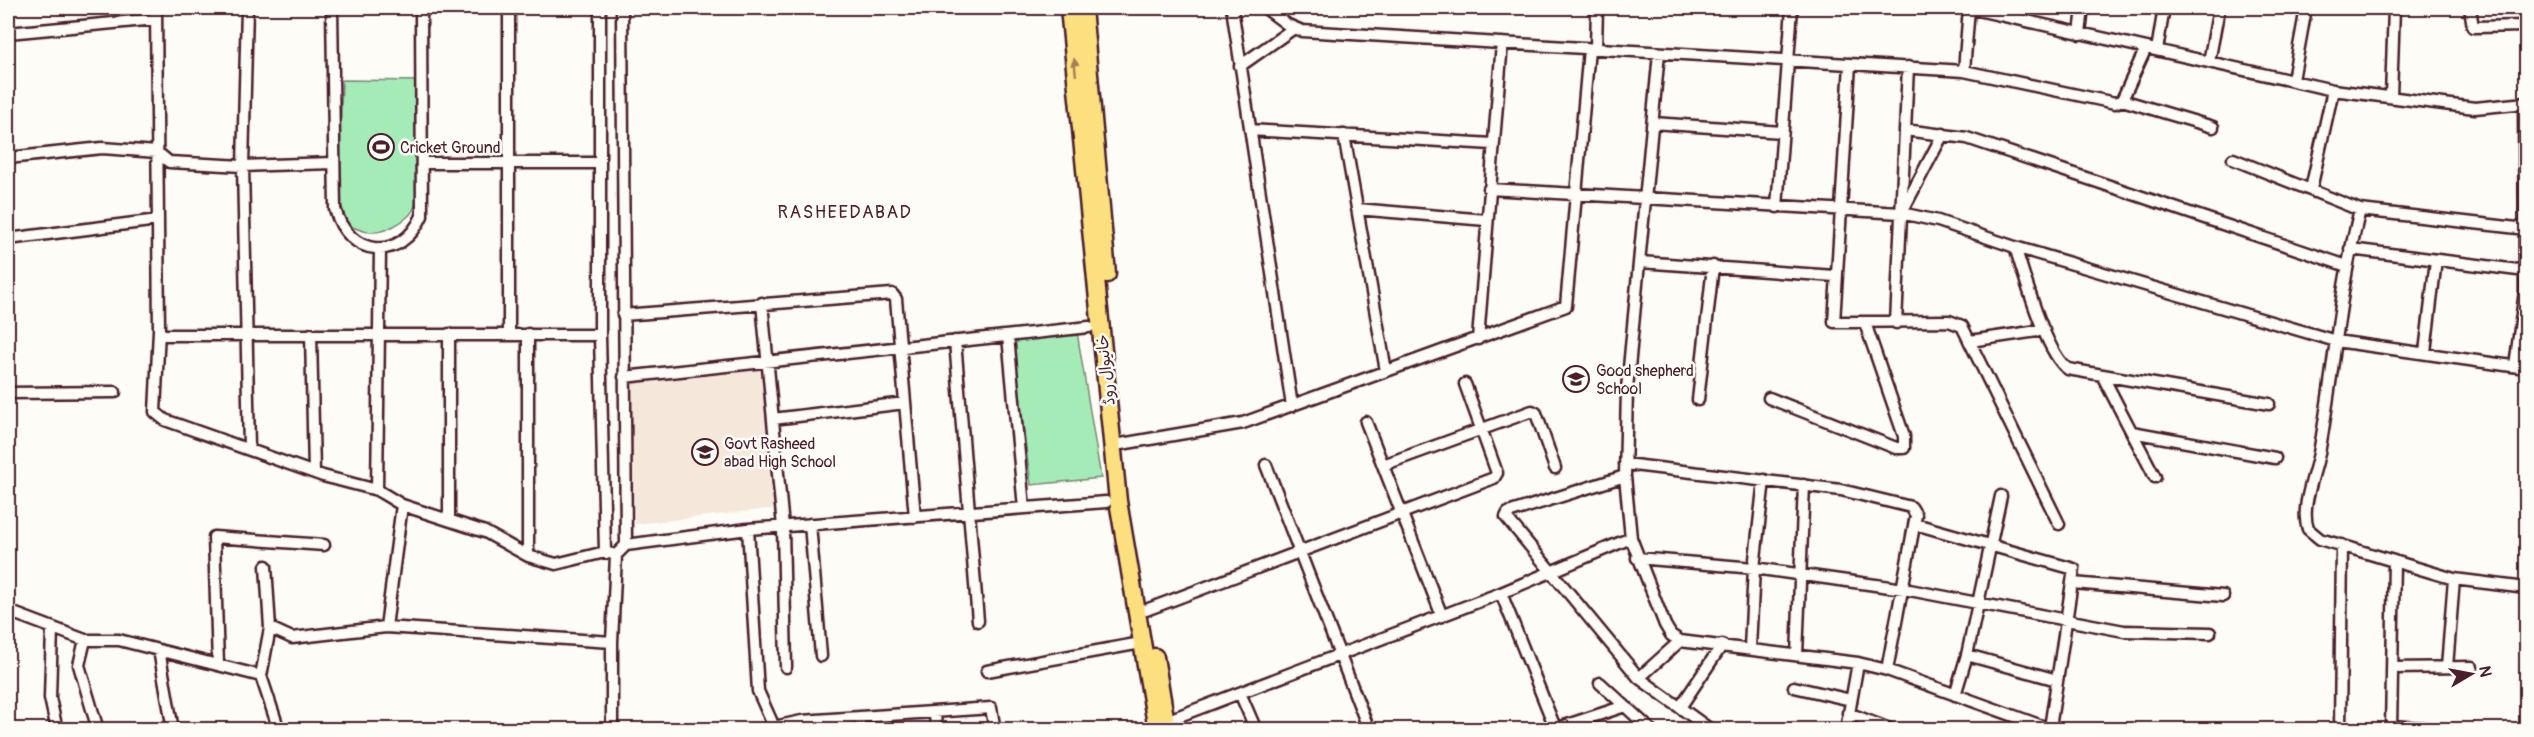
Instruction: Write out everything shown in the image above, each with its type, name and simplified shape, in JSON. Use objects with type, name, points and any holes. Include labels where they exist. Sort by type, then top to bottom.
[{"type":"main road","name":"خانیوال روڈ","points":[[1069,8],[1117,491],[1141,643],[1163,726]]},
{"type":"main road","name":"خانیوال روڈ","points":[[1083,8],[1121,444],[1163,726]]},
{"type":"street","points":[[247,8],[243,166],[249,448]]},
{"type":"street","points":[[332,8],[335,209],[339,223],[358,243],[380,249],[404,241],[417,228],[422,216],[421,8]]},
{"type":"street","points":[[508,8],[509,334]]},
{"type":"street","points":[[600,8],[600,335],[605,552]]},
{"type":"street","points":[[622,8],[626,545]]},
{"type":"street","points":[[1232,8],[1292,406]]},
{"type":"street","points":[[1265,8],[1302,31],[1964,71],[2115,103],[2122,100],[2151,49],[2164,8]]},
{"type":"street","points":[[1121,444],[1243,423],[1566,306],[1597,8]]},
{"type":"street","points":[[1777,207],[1792,8]]},
{"type":"street","points":[[1964,71],[1969,8],[2333,90],[2475,108],[2525,103],[2526,271],[2515,366]]},
{"type":"street","points":[[2080,34],[2083,8]]},
{"type":"street","points":[[2209,62],[2219,8]]},
{"type":"street","points":[[2293,80],[2306,8]]},
{"type":"street","points":[[2391,97],[2394,8]]},
{"type":"street","points":[[2470,8],[2473,27],[2526,26]]},
{"type":"street","points":[[8,33],[156,13],[159,330],[154,412],[165,420],[314,472],[377,490],[402,505],[485,532],[528,556],[555,564],[605,552],[616,555]]},
{"type":"street","points":[[1240,66],[1294,27]]},
{"type":"street","points":[[1478,339],[1502,43]]},
{"type":"street","points":[[1659,53],[1647,199],[1627,389],[1625,476],[1631,538],[1665,625],[1671,635],[1680,641],[1858,663],[1887,670],[2051,729],[2074,569],[1915,524]]},
{"type":"street","points":[[1850,64],[1835,276],[1834,322],[1957,323],[1962,326],[2059,524]]},
{"type":"street","points":[[1896,323],[1908,67]]},
{"type":"street","points":[[2312,189],[2333,90]]},
{"type":"street","points":[[2122,100],[2213,127]]},
{"type":"street","points":[[1653,123],[1782,132]]},
{"type":"street","points":[[1250,130],[1493,144]]},
{"type":"street","points":[[1905,130],[1967,138],[2347,267]]},
{"type":"street","points":[[1901,213],[1942,134]]},
{"type":"street","points":[[1344,135],[1386,371]]},
{"type":"street","points":[[8,158],[102,148],[157,152],[169,162],[243,166],[333,163]]},
{"type":"street","points":[[2233,159],[2360,210],[2526,229]]},
{"type":"street","points":[[422,163],[599,163]]},
{"type":"street","points":[[1489,189],[1901,213],[1938,221],[2015,247],[2336,341],[2526,368]]},
{"type":"street","points":[[1357,209],[1486,220]]},
{"type":"street","points":[[2360,210],[2350,249],[2305,523],[2312,534],[2342,546],[2454,579],[2526,588]]},
{"type":"street","points":[[8,238],[158,220]]},
{"type":"street","points":[[2015,247],[2044,330],[2062,365],[2068,369],[2269,404]]},
{"type":"street","points":[[377,490],[380,249]]},
{"type":"street","points":[[2350,249],[2526,271]]},
{"type":"street","points":[[2425,352],[2436,260]]},
{"type":"street","points":[[1640,262],[1835,276]]},
{"type":"street","points":[[1698,400],[1713,266]]},
{"type":"street","points":[[623,315],[892,294],[896,299],[915,517]]},
{"type":"street","points":[[762,303],[783,527],[786,667]]},
{"type":"street","points":[[1769,398],[1896,448],[1904,448],[1904,436],[1865,323]]},
{"type":"street","points":[[624,377],[1089,327]]},
{"type":"street","points":[[159,330],[162,335],[600,335]]},
{"type":"street","points":[[1970,341],[2044,330]]},
{"type":"street","points":[[311,334],[314,472]]},
{"type":"street","points":[[449,334],[449,520]]},
{"type":"street","points":[[528,334],[528,556]]},
{"type":"street","points":[[1008,336],[1024,508]]},
{"type":"street","points":[[955,341],[978,621]]},
{"type":"street","points":[[2102,375],[2155,477]]},
{"type":"street","points":[[1146,610],[1497,476],[1465,384]]},
{"type":"street","points":[[8,393],[115,392]]},
{"type":"street","points":[[773,419],[905,403]]},
{"type":"street","points":[[1383,465],[1534,411],[1555,468]]},
{"type":"street","points":[[1366,422],[1442,616]]},
{"type":"street","points":[[2132,432],[2275,458]]},
{"type":"street","points":[[1625,464],[1841,490],[1906,505],[1915,510],[1915,524],[1904,589],[1887,670]]},
{"type":"street","points":[[1266,465],[1369,729]]},
{"type":"street","points":[[1625,476],[1506,514],[1506,517],[1639,678],[1712,729]]},
{"type":"street","points":[[1750,648],[1754,568],[1764,480]]},
{"type":"street","points":[[1797,655],[1804,485]]},
{"type":"street","points":[[1955,695],[1992,546],[2001,496]]},
{"type":"street","points":[[612,729],[612,642],[616,555],[626,545],[748,529],[1106,502]]},
{"type":"street","points":[[386,627],[402,505]]},
{"type":"street","points":[[810,524],[821,656]]},
{"type":"street","points":[[748,529],[758,690],[774,727]]},
{"type":"street","points":[[218,665],[214,537],[324,545]]},
{"type":"street","points":[[1163,726],[1240,693],[1501,593],[1631,538]]},
{"type":"street","points":[[2340,729],[2342,546]]},
{"type":"street","points":[[1637,558],[1754,568],[1904,589],[2124,631],[2210,633]]},
{"type":"street","points":[[2394,561],[2391,728],[2456,729]]},
{"type":"street","points":[[266,566],[270,628],[261,676],[279,729]]},
{"type":"street","points":[[2447,667],[2454,579]]},
{"type":"street","points":[[2073,582],[2223,596]]},
{"type":"street","points":[[1501,593],[1555,729],[1625,705]]},
{"type":"street","points":[[8,611],[86,640],[118,640],[261,676]]},
{"type":"street","points":[[270,628],[292,638],[386,627],[612,642]]},
{"type":"street","points":[[52,628],[50,698],[57,729]]},
{"type":"street","points":[[86,640],[79,665],[99,729]]},
{"type":"street","points":[[1639,678],[1680,641]]},
{"type":"street","points":[[987,671],[1141,643]]},
{"type":"street","points":[[1681,706],[1722,645]]},
{"type":"street","points":[[159,650],[173,729]]},
{"type":"street","points":[[1966,655],[2057,680]]},
{"type":"street","points":[[1846,729],[1858,663]]},
{"type":"street","points":[[2392,668],[2472,667]]},
{"type":"street","points":[[1600,683],[1650,729]]},
{"type":"street","points":[[1794,687],[1851,700]]},
{"type":"street","points":[[1240,693],[1256,729]]},
{"type":"street","points":[[760,729],[802,721],[992,708],[994,729]]},
{"type":"street","points":[[935,712],[936,729]]},
{"type":"street","points":[[1848,713],[1892,729]]},
{"type":"shaded area","points":[[762,357],[778,508],[635,524],[628,370]]},
{"type":"green space","points":[[342,80],[419,81],[421,166],[417,198],[407,218],[386,230],[365,231],[348,225],[338,196]]},
{"type":"green space","points":[[1077,332],[1101,478],[1031,485],[1011,338]]},
{"type":"place","name":"Cricket Ground","points":[[381,147]]},
{"type":"place","name":"Good shepherd School","points":[[1576,379]]},
{"type":"place","name":"Govt Rasheed abad High School","points":[[705,452]]},
{"type":"district","name":"RASHEEDABAD","points":[[845,212]]}]
